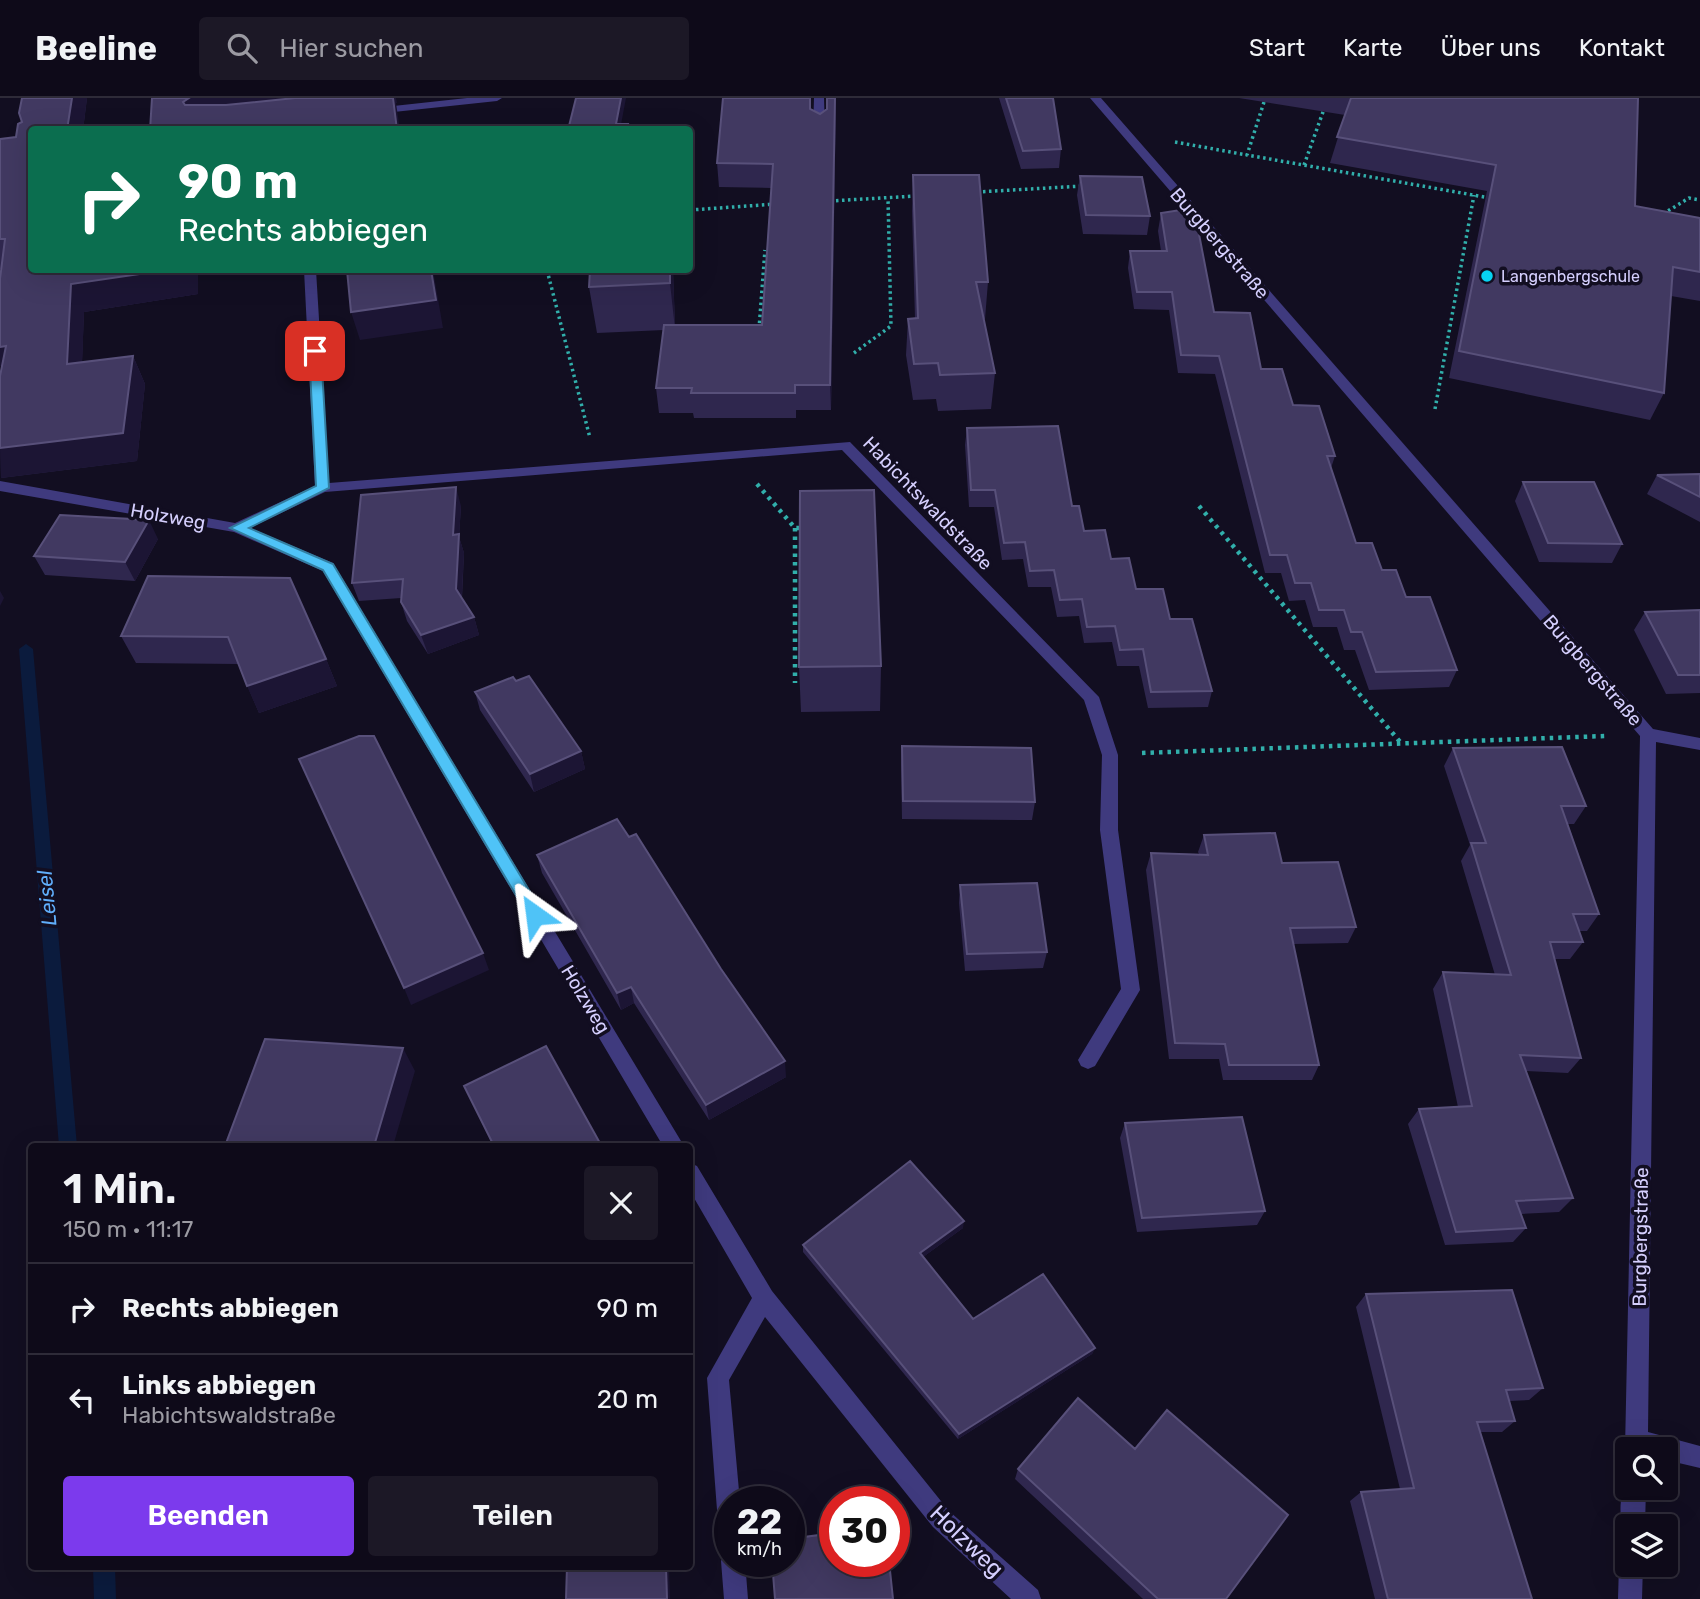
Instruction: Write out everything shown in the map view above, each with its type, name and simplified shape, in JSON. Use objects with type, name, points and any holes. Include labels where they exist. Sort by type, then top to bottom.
[{"type":"street","points":[[358,113],[497,98]]},
{"type":"street","points":[[819,98],[819,134]]},
{"type":"street","name":"Burgbergstraße","points":[[1096,98],[1648,734],[1636,1437]]},
{"type":"street","points":[[237,528],[322,488],[310,273]]},
{"type":"street","name":"Habichtswaldstraße","points":[[322,488],[598,466],[722,453],[845,445],[1091,697],[1110,755],[1109,830],[1131,990],[1088,1060]]},
{"type":"street","name":"Holzweg","points":[[0,486],[237,528],[328,567],[672,1143]]},
{"type":"street","points":[[1648,734],[1700,744]]},
{"type":"street","name":"Holzweg","points":[[693,1178],[764,1298],[941,1519],[1029,1599]]},
{"type":"street","points":[[727,1486],[718,1378],[764,1298]]},
{"type":"street","points":[[1678,1453],[1700,1457]]},
{"type":"street","points":[[734,1577],[736,1599]]},
{"type":"street","points":[[1630,1599],[1631,1577]]},
{"type":"path","points":[[1304,165],[1328,98]]},
{"type":"path","points":[[1247,155],[1264,102]]},
{"type":"path","points":[[1126,134],[1500,200]]},
{"type":"path","points":[[1358,175],[1359,169]]},
{"type":"path","points":[[1430,187],[1432,181]]},
{"type":"path","points":[[971,192],[1082,186]]},
{"type":"path","points":[[1435,409],[1474,195]]},
{"type":"path","points":[[822,202],[916,196]]},
{"type":"path","points":[[854,353],[891,326],[888,198]]},
{"type":"path","points":[[1661,222],[1661,215],[1689,198],[1700,200]]},
{"type":"path","points":[[693,210],[782,204]]},
{"type":"path","points":[[759,330],[765,250]]},
{"type":"path","points":[[548,273],[598,466]]},
{"type":"path","points":[[722,453],[757,484],[795,528],[795,683]]},
{"type":"path","points":[[1199,506],[1401,743]]},
{"type":"path","points":[[795,528],[808,528]]},
{"type":"path","points":[[1110,755],[1648,734]]},
{"type":"building","points":[[22,98],[72,98],[68,126],[28,126],[28,273],[146,273],[71,284],[67,364],[133,356],[123,433],[0,448],[0,376],[6,346],[0,347],[0,279],[5,239],[0,239],[0,139],[16,137],[18,124],[22,122],[19,113]]},
{"type":"building","points":[[152,98],[189,98],[183,102],[185,105],[226,105],[295,98],[393,98],[396,126],[150,126]]},
{"type":"building","points":[[576,98],[621,98],[616,124],[628,126],[569,126]]},
{"type":"building","points":[[723,98],[810,98],[810,109],[820,114],[827,109],[827,98],[835,98],[830,385],[795,385],[795,393],[691,393],[692,388],[656,388],[664,325],[762,325],[773,164],[717,163]]},
{"type":"building","points":[[1006,98],[1053,98],[1061,149],[1023,151]]},
{"type":"building","points":[[1351,98],[1638,98],[1635,206],[1700,218],[1700,272],[1673,267],[1664,393],[1459,351],[1496,165],[1337,137]]},
{"type":"building","points":[[913,175],[979,175],[988,282],[976,282],[995,373],[940,375],[938,363],[914,364],[908,319],[918,318]]},
{"type":"building","points":[[1080,176],[1142,177],[1150,216],[1086,215]]},
{"type":"building","points":[[1194,208],[1214,312],[1250,313],[1261,369],[1282,369],[1293,405],[1319,406],[1335,456],[1327,456],[1356,543],[1372,543],[1382,570],[1396,570],[1406,597],[1430,597],[1457,670],[1376,672],[1362,632],[1351,632],[1344,610],[1319,610],[1311,583],[1295,583],[1287,555],[1270,555],[1219,356],[1181,355],[1172,292],[1137,292],[1130,251],[1167,251],[1161,213]]},
{"type":"building","points":[[347,273],[432,273],[436,300],[351,312]]},
{"type":"building","points":[[590,273],[670,273],[670,283],[589,287]]},
{"type":"building","points":[[1058,426],[1072,506],[1079,506],[1084,531],[1105,530],[1111,559],[1129,558],[1136,589],[1163,589],[1170,619],[1192,619],[1212,691],[1151,692],[1143,649],[1120,650],[1115,626],[1087,627],[1082,599],[1060,600],[1054,570],[1030,571],[1025,542],[1004,543],[995,490],[971,490],[967,428]]},
{"type":"building","points":[[1700,474],[1700,497],[1657,475]]},
{"type":"building","points":[[1523,482],[1594,482],[1622,544],[1548,543]]},
{"type":"building","points":[[456,487],[453,535],[459,534],[456,589],[474,617],[421,635],[401,602],[403,579],[352,583],[361,495]]},
{"type":"building","points":[[874,490],[881,666],[799,667],[800,491]]},
{"type":"building","points":[[60,515],[149,520],[125,562],[34,556]]},
{"type":"building","points":[[148,576],[290,578],[326,659],[247,686],[228,637],[121,636]]},
{"type":"building","points":[[1700,610],[1700,675],[1678,675],[1645,612]]},
{"type":"building","points":[[529,676],[581,751],[530,774],[475,692],[513,677],[516,681]]},
{"type":"building","points":[[359,736],[374,736],[483,953],[404,988],[299,759]]},
{"type":"building","points":[[902,746],[1031,748],[1035,802],[903,801]]},
{"type":"building","points":[[1562,747],[1586,806],[1561,806],[1599,914],[1573,914],[1583,942],[1550,942],[1581,1058],[1520,1055],[1573,1198],[1516,1201],[1526,1228],[1456,1232],[1419,1109],[1472,1106],[1443,972],[1511,975],[1471,843],[1486,843],[1453,748]]},
{"type":"building","points":[[617,819],[629,837],[636,834],[721,969],[785,1061],[706,1105],[631,987],[617,993],[537,855]]},
{"type":"building","points":[[1275,833],[1282,863],[1338,862],[1356,927],[1290,928],[1319,1065],[1229,1065],[1225,1044],[1175,1043],[1151,853],[1208,855],[1204,835]]},
{"type":"building","points":[[1037,883],[1047,952],[967,954],[960,885]]},
{"type":"building","points":[[265,1039],[403,1048],[375,1143],[226,1143]]},
{"type":"building","points":[[546,1046],[600,1143],[492,1143],[464,1086]]},
{"type":"building","points":[[1242,1117],[1265,1211],[1142,1218],[1125,1123]]},
{"type":"building","points":[[910,1161],[964,1221],[920,1253],[973,1319],[1043,1274],[1095,1348],[959,1434],[803,1245]]},
{"type":"building","points":[[1512,1290],[1543,1388],[1506,1390],[1515,1421],[1477,1422],[1532,1599],[1388,1599],[1361,1492],[1414,1488],[1366,1294]]},
{"type":"building","points":[[1078,1398],[1135,1449],[1167,1410],[1288,1515],[1226,1599],[1158,1599],[1018,1469]]},
{"type":"building","points":[[819,1535],[819,1577],[891,1577],[893,1599],[775,1599],[773,1577],[805,1577],[805,1537]]},
{"type":"building","points":[[567,1570],[666,1570],[667,1599],[566,1599]]},
{"type":"waterway","name":"Leisel","points":[[26,649],[68,1143]]},
{"type":"waterway","name":"Leisel","points":[[104,1570],[105,1599]]},
{"type":"place","name":"Langenbergschule","points":[[1487,276]]},
{"type":"route","points":[[315,351],[322,488],[237,528],[328,567],[535,915]]}]
